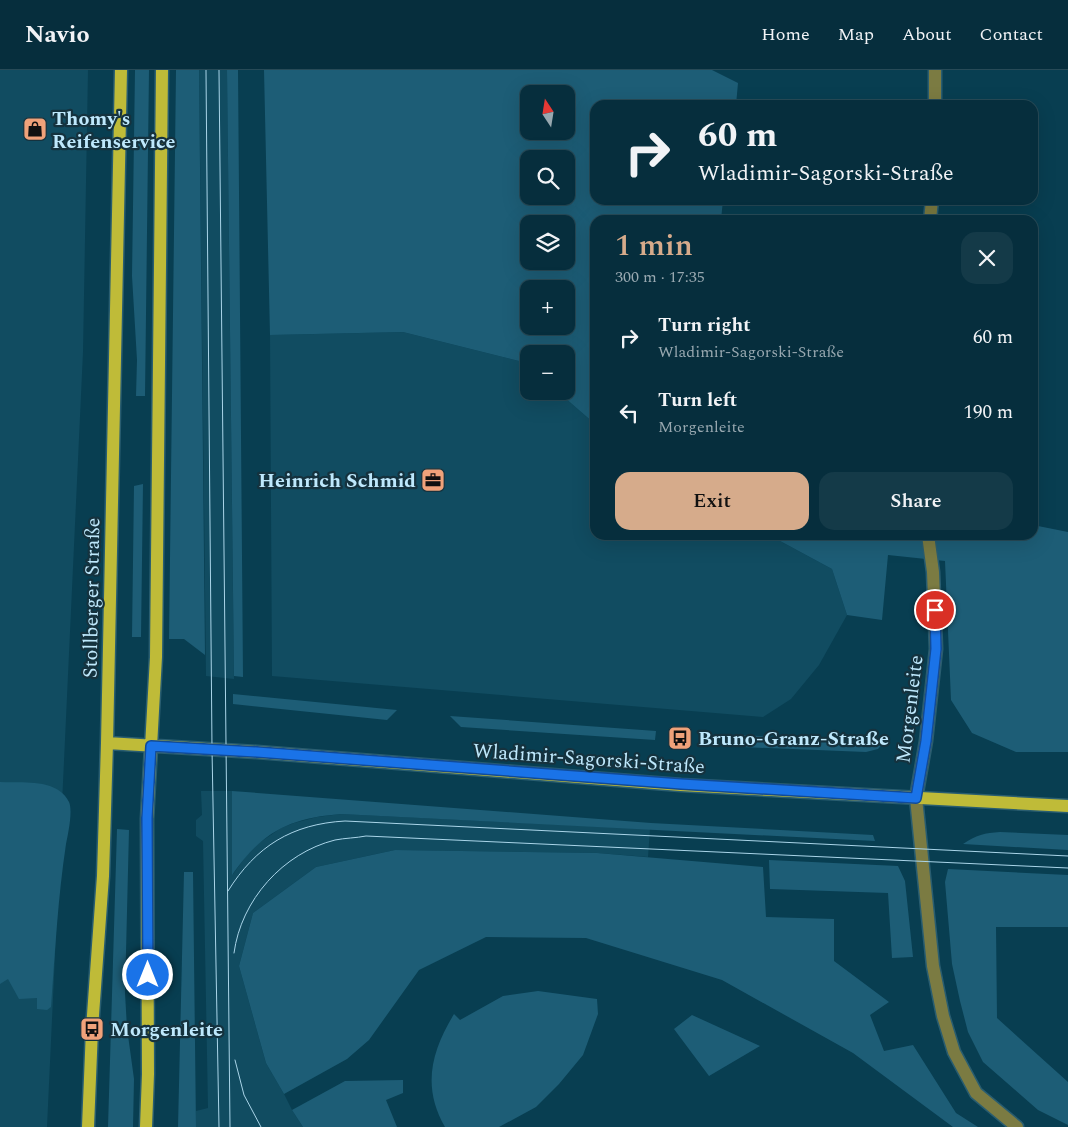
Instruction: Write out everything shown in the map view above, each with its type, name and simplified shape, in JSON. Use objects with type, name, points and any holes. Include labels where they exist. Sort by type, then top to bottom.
[{"type":"main road","name":"Stollberger Straße","points":[[88,1127],[102,876],[107,744],[121,70]]},
{"type":"main road","points":[[146,1127],[148,1074],[147,818],[156,657],[162,70]]},
{"type":"main road","name":"Wladimir-Sagorski-Straße","points":[[107,744],[257,752],[673,784],[1068,806]]},
{"type":"street","points":[[935,70],[935,100]]},
{"type":"street","name":"Morgenleite","points":[[916,798],[926,741],[936,649],[933,572],[929,540]]},
{"type":"street","points":[[916,798],[933,966],[942,1016],[954,1052],[976,1093],[1017,1127]]},
{"type":"shaded area","points":[[0,70],[88,70],[83,352],[47,1127],[0,1127]]},
{"type":"shaded area","points":[[135,70],[149,70],[145,396],[136,396],[137,360],[132,276]]},
{"type":"shaded area","points":[[176,70],[199,70],[205,655],[184,639],[169,639]]},
{"type":"shaded area","points":[[199,70],[227,70],[234,679],[206,676]]},
{"type":"shaded area","points":[[227,70],[238,70],[243,677],[234,676]]},
{"type":"shaded area","points":[[264,70],[712,70],[738,83],[736,100],[590,100],[590,205],[722,205],[722,215],[590,215],[590,420],[567,400],[575,400],[575,345],[520,345],[520,361],[403,332],[270,335]]},
{"type":"shaded area","name":"Heinrich Schmid","points":[[403,332],[520,361],[520,400],[567,400],[590,420],[590,540],[778,540],[832,569],[847,615],[819,665],[791,699],[763,717],[272,676],[270,335]]},
{"type":"shaded area","points":[[143,484],[141,637],[132,637],[134,486]]},
{"type":"shaded area","points":[[1038,526],[1068,532],[1068,752],[1016,752],[972,733],[951,700],[945,561],[888,555],[882,620],[847,615],[832,569],[778,540],[1038,540]]},
{"type":"shaded area","points":[[233,694],[397,710],[387,720],[233,704]]},
{"type":"shaded area","points":[[450,716],[656,731],[655,740],[461,727]]},
{"type":"shaded area","points":[[740,735],[883,743],[878,749],[866,752],[742,747]]},
{"type":"shaded area","points":[[0,782],[29,782],[48,785],[64,794],[70,806],[70,823],[59,904],[51,1007],[47,1010],[37,1009],[37,998],[19,999],[8,979],[0,984]]},
{"type":"shaded area","points":[[201,791],[232,791],[233,874],[249,852],[281,828],[317,817],[341,814],[650,829],[648,857],[597,853],[395,850],[316,867],[253,913],[239,966],[266,1063],[303,1127],[196,1127],[196,1111],[208,1108],[203,841],[196,836],[196,820],[202,815]]},
{"type":"shaded area","points":[[232,791],[651,823],[873,835],[875,841],[341,814],[306,819],[278,830],[254,848],[232,875]]},
{"type":"shaded area","points":[[117,829],[129,830],[125,993],[127,1028],[134,1079],[133,1127],[108,1127]]},
{"type":"shaded area","points":[[1000,832],[1068,835],[1068,850],[963,844],[981,835]]},
{"type":"shaded area","points":[[395,850],[597,853],[763,867],[766,917],[834,919],[834,961],[889,1002],[870,1015],[884,1051],[913,1045],[956,1113],[978,1127],[953,1127],[853,1053],[722,980],[586,938],[486,937],[419,970],[369,1040],[347,1059],[284,1094],[266,1063],[239,966],[253,913],[316,867]]},
{"type":"shaded area","points":[[769,860],[898,866],[905,881],[913,957],[892,958],[888,893],[770,889]]},
{"type":"shaded area","points":[[948,869],[1068,875],[1068,927],[996,927],[997,1018],[1068,1082],[1068,1125],[1038,1110],[983,1062],[968,1032],[952,964],[945,882]]},
{"type":"shaded area","points":[[184,872],[193,872],[196,1127],[178,1127]]},
{"type":"shaded area","points":[[538,991],[597,999],[598,1014],[583,1055],[559,1084],[536,1107],[499,1127],[445,1127],[433,1098],[432,1070],[440,1042],[454,1014],[460,1020],[503,996]]},
{"type":"shaded area","points":[[692,1015],[760,1046],[709,1076],[674,1029]]},
{"type":"shaded area","points":[[403,1080],[403,1093],[386,1100],[397,1127],[303,1127],[292,1110],[345,1081]]},
{"type":"tram line","points":[[206,70],[212,749],[219,1127]]},
{"type":"tram line","points":[[219,70],[230,1127]]},
{"type":"tram line","points":[[228,891],[251,862],[277,840],[308,827],[345,821],[1068,856]]},
{"type":"tram line","points":[[234,953],[238,933],[255,897],[282,867],[316,846],[335,840],[366,836],[1068,868]]},
{"type":"tram line","points":[[235,1060],[244,1095],[261,1127]]},
{"type":"place","name":"Thomy's Reifenservice","points":[[35,129]]},
{"type":"place","name":"Heinrich Schmid","points":[[433,480]]},
{"type":"place","name":"Bruno-Granz-Straße","points":[[680,738]]},
{"type":"place","name":"Morgenleite","points":[[92,1029]]},
{"type":"route","points":[[148,975],[147,818],[151,746],[257,752],[681,784],[916,798],[926,741],[936,649],[935,610]]}]
